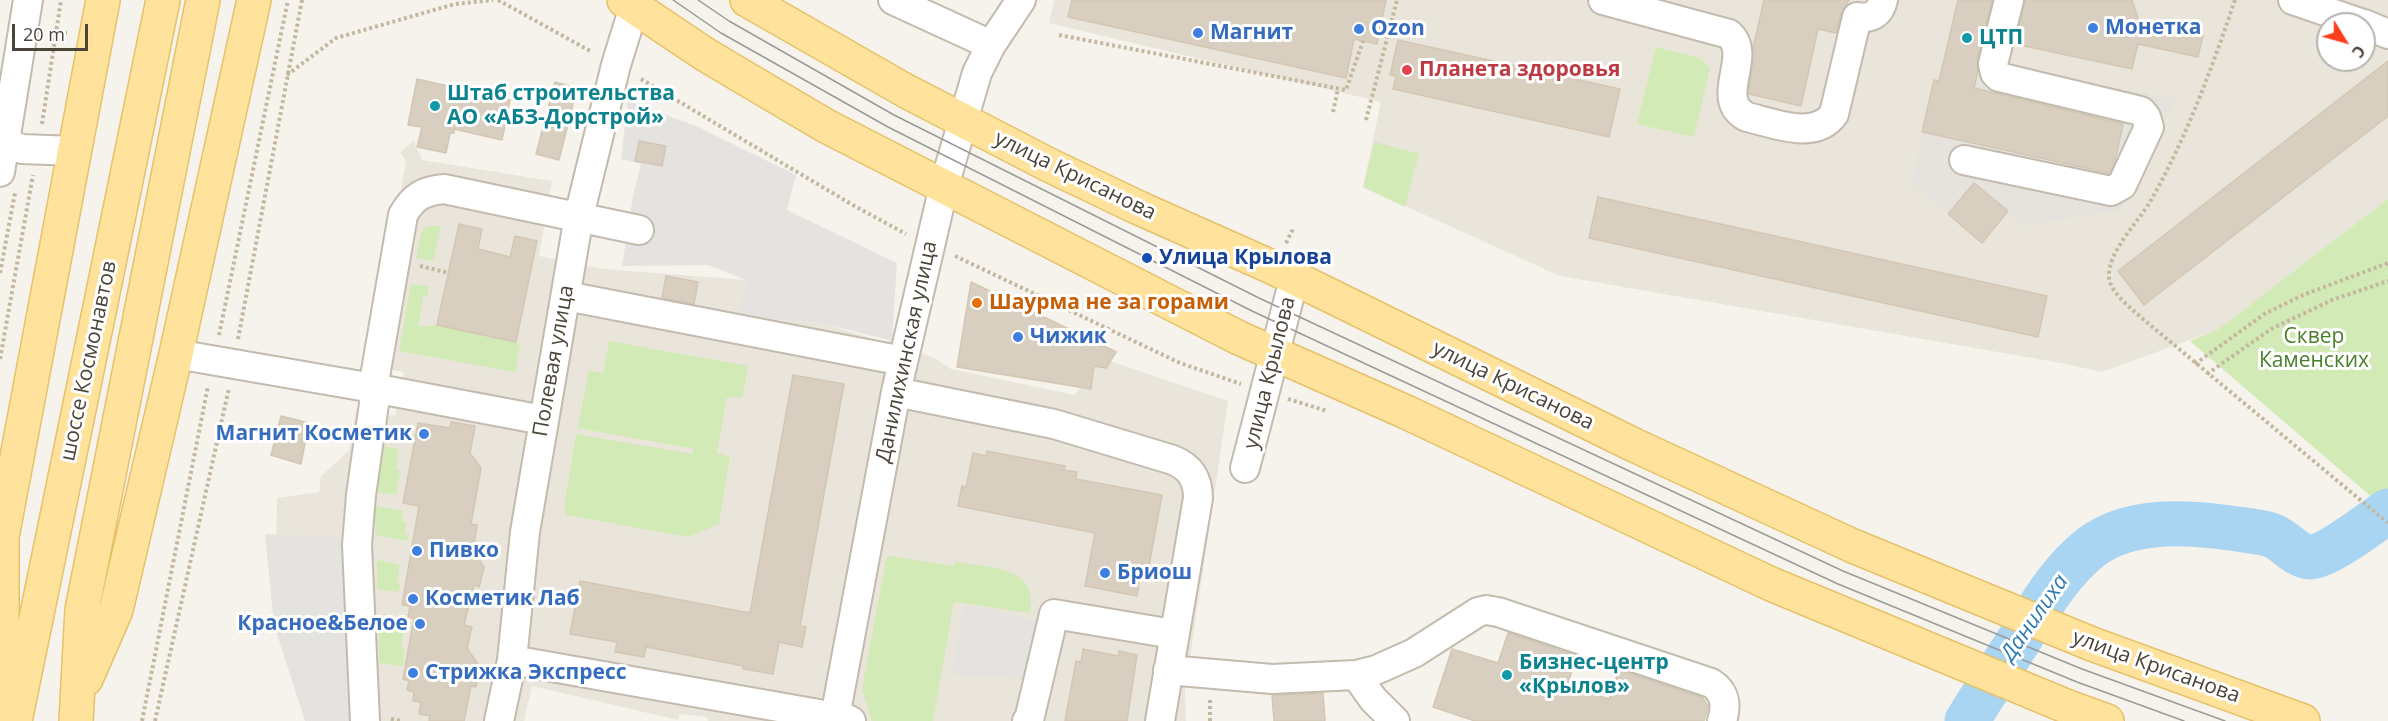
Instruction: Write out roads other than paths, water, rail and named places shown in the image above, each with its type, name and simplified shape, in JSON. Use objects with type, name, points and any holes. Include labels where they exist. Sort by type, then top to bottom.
[{"type":"main road","points":[[9,721],[2,632],[2,537],[103,0]]},
{"type":"main road","name":"шоссе Космонавтов","points":[[15,721],[163,0]]},
{"type":"main road","name":"шоссе Космонавтов","points":[[77,710],[82,610],[203,0]]},
{"type":"main road","name":"шоссе Космонавтов","points":[[77,710],[116,610],[176,354],[254,0]]},
{"type":"main road","name":"улица Крисанова","points":[[747,0],[896,86],[963,121],[1139,208],[1289,264],[1634,445],[1864,551],[2092,644],[2298,719]]},
{"type":"main road","points":[[629,3],[706,55],[826,126],[1239,338],[1406,412],[1809,600],[2107,721]]},
{"type":"street","points":[[0,172],[2,143],[28,0]]},
{"type":"street","points":[[893,0],[991,45]]},
{"type":"street","name":"Данилихинская улица","points":[[843,719],[896,392],[944,186],[977,73],[991,45],[1021,0]]},
{"type":"street","points":[[1603,0],[1729,34],[1736,40],[1738,48],[1731,95],[1740,113],[1747,117],[1807,129],[1827,124],[1834,114],[1859,9],[1874,15],[1879,11],[1883,0]]},
{"type":"street","points":[[1964,160],[2111,191],[2122,185],[2149,127],[2146,117],[2140,111],[1999,77],[1995,73],[1993,64],[2009,0]]},
{"type":"street","points":[[2293,0],[2328,12]]},
{"type":"street","name":"Полевая улица","points":[[500,721],[512,660],[525,532],[579,216],[629,3]]},
{"type":"street","points":[[2,143],[22,149],[75,151]]},
{"type":"street","points":[[365,721],[357,545],[360,495],[374,404],[373,388],[404,215],[416,197],[424,192],[444,189],[639,230]]},
{"type":"street","name":"улица Крылова","points":[[1245,468],[1275,353],[1289,264]]},
{"type":"street","points":[[566,296],[903,361]]},
{"type":"street","points":[[176,354],[543,420]]},
{"type":"street","points":[[896,392],[1054,424],[1173,460],[1187,468],[1196,482],[1198,498],[1160,721]]},
{"type":"street","points":[[1167,670],[1272,679],[1356,675],[1376,670],[1414,653],[1478,612],[1486,610],[1498,612],[1711,683],[1717,687],[1724,699],[1722,721]]},
{"type":"street","points":[[1027,721],[1054,614],[1173,634]]},
{"type":"street","points":[[512,660],[734,711],[843,719]]},
{"type":"street","points":[[1356,675],[1374,710],[1395,721]]},
{"type":"waterway","name":"Данилиха","points":[[1967,721],[2052,590],[2079,557],[2105,538],[2122,531],[2158,524],[2195,524],[2271,535],[2299,554],[2310,557],[2338,545],[2388,511]]},
{"type":"tram line","points":[[673,0],[721,33],[888,127],[1252,311],[1838,584],[2077,682],[2184,721]]},
{"type":"tram line","points":[[698,0],[729,21],[894,115],[1259,298],[1843,571],[2082,669],[2225,721]]},
{"type":"place","name":"Монетка","points":[[2093,28]]},
{"type":"place","name":"Ozon","points":[[1359,29]]},
{"type":"place","name":"Магнит","points":[[1198,33]]},
{"type":"place","name":"ЦТП","points":[[1967,38]]},
{"type":"place","name":"Планета здоровья","points":[[1407,70]]},
{"type":"place","name":"Штаб строительства АО «АБЗ-Дорстрой»","points":[[435,106]]},
{"type":"place","name":"Улица Крылова","points":[[1147,258]]},
{"type":"place","name":"Шаурма не за горами","points":[[977,303]]},
{"type":"place","name":"Чижик","points":[[1018,337]]},
{"type":"place","name":"Магнит Косметик","points":[[424,434]]},
{"type":"place","name":"Пивко","points":[[417,551]]},
{"type":"place","name":"Бриош","points":[[1105,573]]},
{"type":"place","name":"Косметик Лаб","points":[[413,599]]},
{"type":"place","name":"Красное&Белое","points":[[420,624]]},
{"type":"place","name":"Стрижка Экспресс","points":[[413,673]]},
{"type":"place","name":"Бизнес-центр «Крылов»","points":[[1507,675]]},
{"type":"park label","name":"Сквер Каменских","points":[[2314,349]]}]
